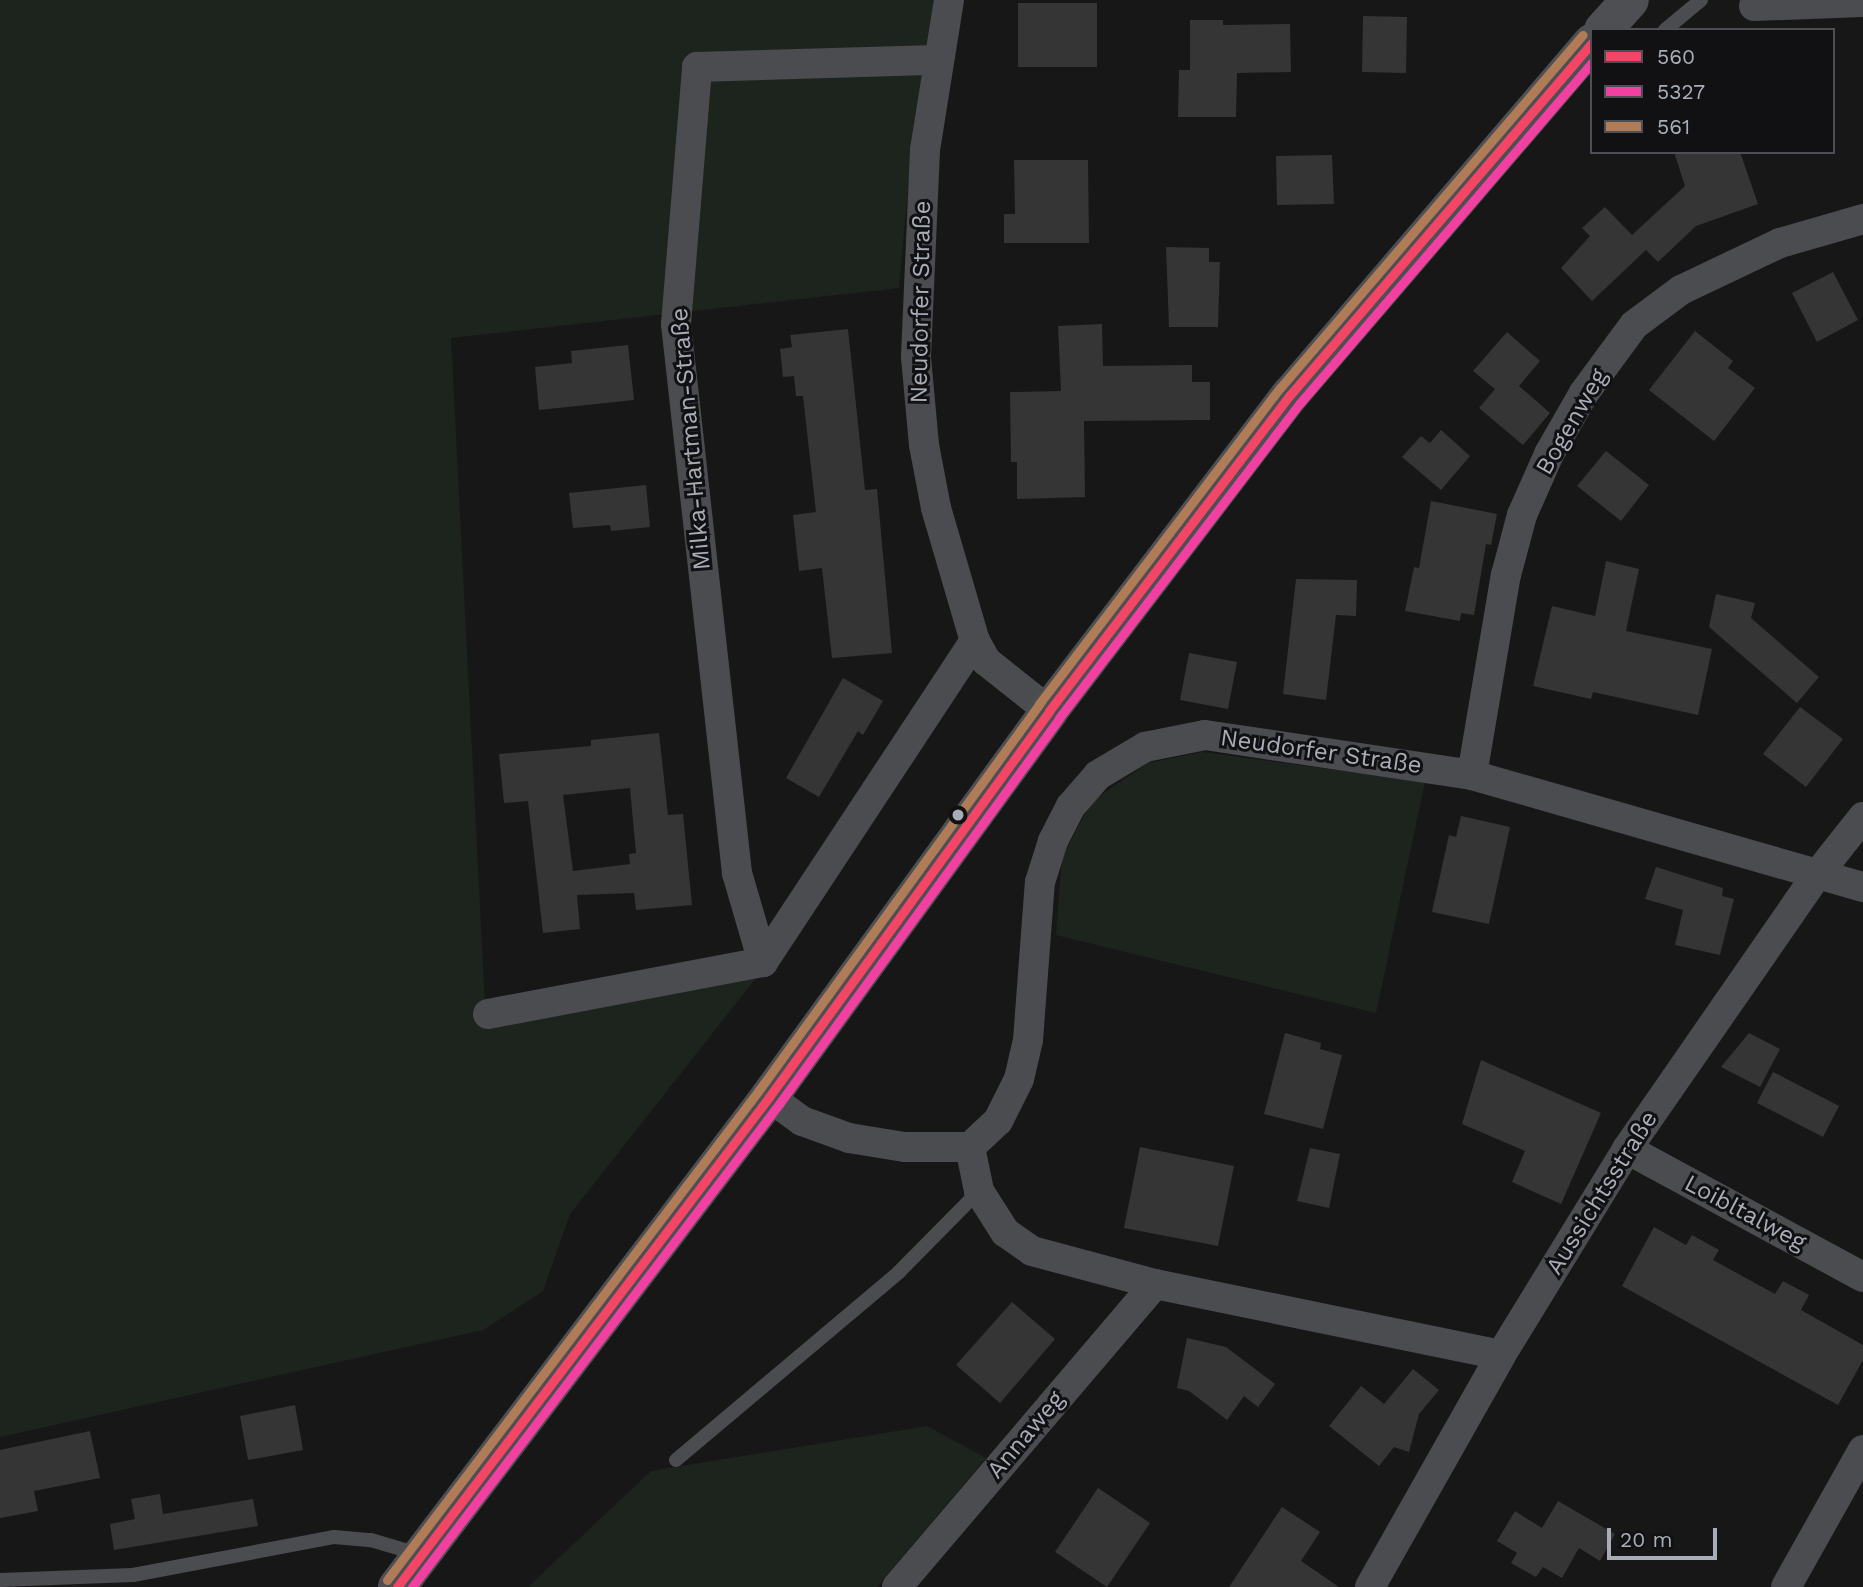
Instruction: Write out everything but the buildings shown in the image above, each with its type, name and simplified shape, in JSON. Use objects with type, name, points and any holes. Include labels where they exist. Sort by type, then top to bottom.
[{"type":"main road","points":[[1605,28],[1630,0]]},
{"type":"main road","points":[[397,1587],[769,1097],[1049,711],[1290,396],[1590,45]]},
{"type":"street","name":"Neudorfer Straße","points":[[949,0],[937,60],[925,150],[918,401],[936,508],[975,641],[986,661],[1049,711]]},
{"type":"street","points":[[1750,3],[1863,2]]},
{"type":"street","name":"Milka-Hartman-Straße","points":[[763,962],[737,873],[676,324],[697,67],[937,60]]},
{"type":"street","name":"Bogenweg","points":[[1472,775],[1506,576],[1522,515],[1549,454],[1584,393],[1634,325],[1681,290],[1780,243],[1863,219]]},
{"type":"street","points":[[488,1014],[763,962],[975,641]]},
{"type":"street","name":"Neudorfer Straße","points":[[970,1147],[998,1121],[1019,1079],[1028,1040],[1040,882],[1053,841],[1071,806],[1098,775],[1145,747],[1205,735],[1472,775],[1863,887]]},
{"type":"street","name":"Aussichtsstraße","points":[[1370,1587],[1502,1355],[1627,1149],[1817,875],[1863,817]]},
{"type":"street","points":[[769,1097],[802,1121],[849,1138],[904,1147],[970,1147],[979,1191],[1006,1232],[1032,1251],[1155,1284],[1502,1355]]},
{"type":"street","name":"Loibltalweg","points":[[1627,1149],[1863,1277]]},
{"type":"street","name":"Annaweg","points":[[897,1587],[1155,1284]]},
{"type":"street","points":[[1786,1587],[1863,1450]]},
{"type":"lane","points":[[1667,28],[1701,0]]},
{"type":"lane","points":[[1555,84],[1590,75]]},
{"type":"lane","points":[[677,1460],[899,1272],[979,1191]]},
{"type":"lane","points":[[0,1580],[133,1575],[334,1537],[371,1540],[423,1555]]},
{"type":"shaded area","points":[[0,0],[939,0],[914,123],[899,288],[451,338],[485,1005],[756,978],[570,1214],[543,1291],[483,1330],[0,1437]]},
{"type":"shaded area","points":[[1202,752],[1425,782],[1376,1013],[1056,935],[1062,858],[1091,802],[1148,763]]},
{"type":"shaded area","points":[[927,1426],[986,1458],[877,1587],[528,1587],[651,1471]]},
{"type":"transit line","name":"561","points":[[387,1580],[759,1090],[1039,704],[1280,388],[1583,35]]},
{"type":"transit line","name":"560","points":[[397,1587],[769,1097],[1049,711],[1290,395],[1590,45]]},
{"type":"transit line","name":"5327","points":[[412,1587],[779,1104],[1059,718],[1300,403],[1590,64]]}]
